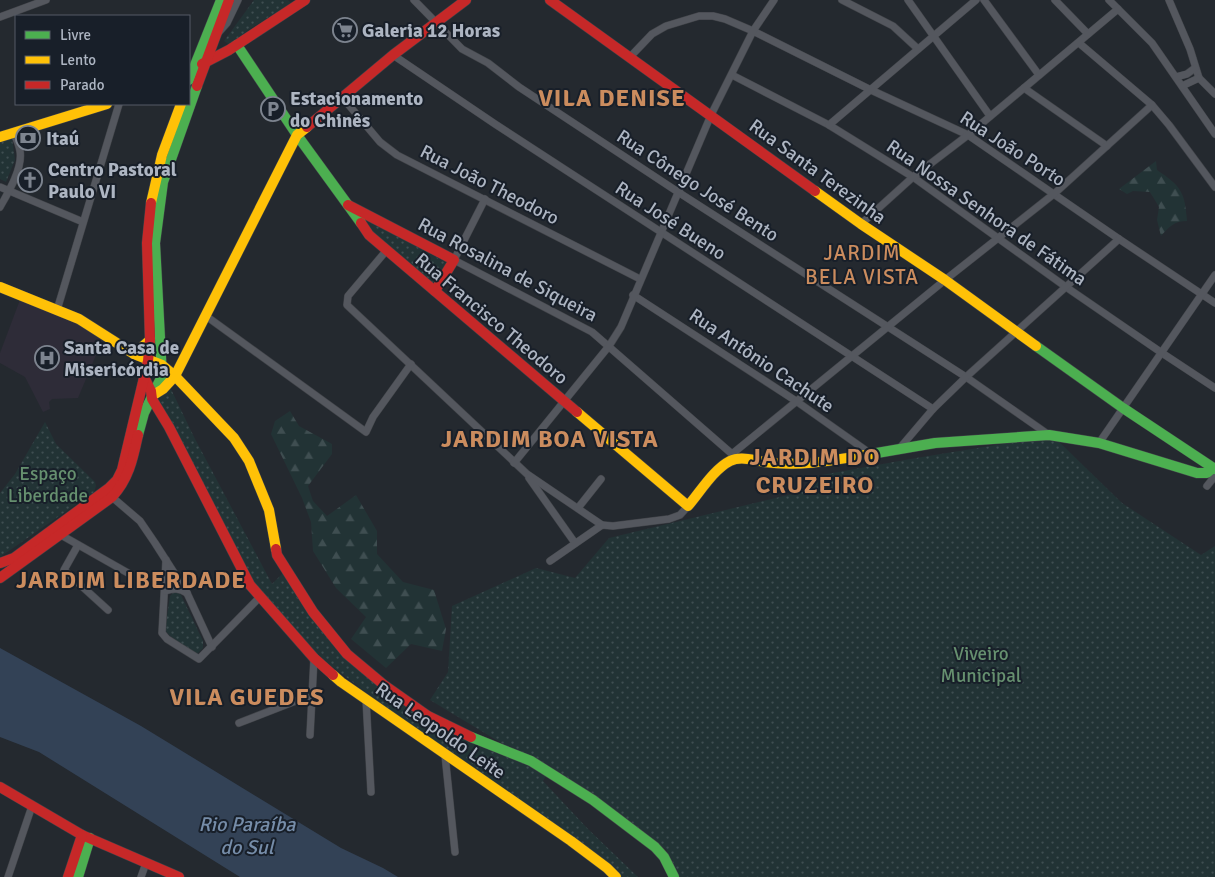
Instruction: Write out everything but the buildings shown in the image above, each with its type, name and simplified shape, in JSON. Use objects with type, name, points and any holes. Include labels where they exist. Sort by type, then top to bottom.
[{"type":"main road","points":[[190,77],[221,0]]},
{"type":"main road","points":[[0,578],[112,497],[126,480],[132,464],[142,418],[162,376],[156,272],[159,207],[167,170],[229,0]]},
{"type":"main road","points":[[193,68],[206,63],[305,0]]},
{"type":"main road","points":[[153,396],[175,376],[297,135],[393,55],[466,0]]},
{"type":"main road","name":"Rua Santa Terezinha","points":[[550,0],[861,224],[945,280],[1214,471]]},
{"type":"main road","points":[[190,54],[214,38]]},
{"type":"main road","name":"Rua Francisco Theodoro","points":[[237,44],[297,135],[369,235],[688,506]]},
{"type":"main road","points":[[0,137],[104,105]]},
{"type":"main road","points":[[0,563],[14,558],[96,499],[117,480],[122,470],[134,413],[145,379],[148,361],[150,340],[147,272],[148,224],[160,163],[181,105]]},
{"type":"main road","name":"Rua Rosalina de Siqueira","points":[[345,203],[454,260]]},
{"type":"main road","points":[[435,291],[454,260]]},
{"type":"main road","points":[[0,287],[79,319],[134,354],[162,365],[175,376],[234,438],[249,461],[269,510],[275,549],[281,563],[335,642],[384,685],[428,716],[470,736],[531,761],[593,800],[655,847],[664,857],[674,877]]},
{"type":"main road","points":[[134,354],[150,340]]},
{"type":"main road","name":"Rua Leopoldo Leite","points":[[145,379],[244,572],[260,596],[314,658],[341,682],[571,842],[616,877]]},
{"type":"main road","points":[[688,506],[721,467],[732,457],[775,463],[810,464],[899,448],[986,439],[1049,436],[1099,443],[1197,473],[1214,471]]},
{"type":"main road","points":[[0,788],[86,837],[179,877]]},
{"type":"main road","points":[[68,877],[86,837]]},
{"type":"main road","points":[[78,877],[86,837]]},
{"type":"street","points":[[0,17],[46,0]]},
{"type":"street","points":[[214,38],[227,23],[238,0]]},
{"type":"street","name":"Rua Cônego José Bento","points":[[414,0],[462,49],[488,63],[519,87],[678,192],[966,378],[1049,436]]},
{"type":"street","points":[[514,463],[609,346],[621,327],[633,295],[711,116],[753,31],[774,0]]},
{"type":"street","points":[[842,0],[893,26],[918,49]]},
{"type":"street","points":[[908,0],[990,116]]},
{"type":"street","points":[[829,125],[976,0]]},
{"type":"street","points":[[984,0],[1039,75]]},
{"type":"street","points":[[1055,0],[1088,34]]},
{"type":"street","points":[[1109,0],[1152,43],[1215,134]]},
{"type":"street","points":[[1169,0],[1190,49],[1199,78],[1215,94]]},
{"type":"street","points":[[861,224],[912,177],[968,135],[1118,9]]},
{"type":"street","name":"Rua João Porto","points":[[630,57],[658,29],[700,16],[713,16],[753,31],[871,90],[968,135],[1055,193],[1118,239],[1215,303]]},
{"type":"street","points":[[1079,43],[1152,105],[1215,187]]},
{"type":"street","name":"Rua José Bueno","points":[[393,55],[661,233],[933,409]]},
{"type":"street","points":[[1176,77],[1187,74],[1195,68]]},
{"type":"street","name":"Rua Nossa Senhora de Fátima","points":[[732,75],[829,125],[912,177],[1066,287],[1215,388]]},
{"type":"street","points":[[1182,86],[1199,78]]},
{"type":"street","points":[[1024,88],[1107,146]]},
{"type":"street","name":"Rua João Theodoro","points":[[342,97],[388,150],[640,279]]},
{"type":"street","points":[[57,310],[119,105]]},
{"type":"street","points":[[732,457],[796,401],[1055,193],[1152,105]]},
{"type":"street","points":[[0,207],[9,191],[20,161],[20,151],[13,132]]},
{"type":"street","points":[[0,187],[84,222]]},
{"type":"street","points":[[454,260],[485,199]]},
{"type":"street","points":[[899,448],[933,409],[1118,239]]},
{"type":"street","points":[[386,251],[348,296],[346,302],[349,308],[527,474],[602,525],[613,526],[669,519],[680,515],[688,506]]},
{"type":"street","name":"Rua Rosalina de Siqueira","points":[[454,260],[580,325],[609,346],[732,457]]},
{"type":"street","points":[[1099,443],[1215,275]]},
{"type":"street","name":"Rua Antônio Cachute","points":[[633,295],[796,401],[871,454]]},
{"type":"street","points":[[206,316],[366,432],[373,417],[411,364]]},
{"type":"street","points":[[1207,486],[1214,471]]},
{"type":"street","points":[[527,474],[575,543]]},
{"type":"street","points":[[578,508],[601,479]]},
{"type":"street","points":[[112,497],[140,521],[187,593],[212,647]]},
{"type":"street","points":[[550,561],[602,525]]},
{"type":"street","points":[[61,535],[128,573]]},
{"type":"street","points":[[78,545],[65,568],[65,572],[108,610]]},
{"type":"street","points":[[166,560],[162,633],[167,639],[198,659],[212,647],[260,596]]},
{"type":"street","points":[[165,591],[174,588],[181,589],[187,593]]},
{"type":"street","points":[[310,735],[314,658]]},
{"type":"street","points":[[239,722],[311,696]]},
{"type":"street","points":[[366,699],[371,792]]},
{"type":"street","points":[[445,755],[455,852]]},
{"type":"street","points":[[8,877],[32,806]]},
{"type":"street","points":[[141,877],[146,864]]},
{"type":"shaded area","name":"Santa Casa de Misericórdia","points":[[21,297],[104,336],[78,398],[52,399],[49,402],[50,409],[43,412],[25,377],[0,363],[0,353]]},
{"type":"green space","points":[[254,0],[288,0],[291,3],[248,30],[230,45],[224,41]]},
{"type":"green space","points":[[12,138],[15,160],[6,182],[0,179],[0,143]]},
{"type":"green space","points":[[1156,161],[1157,170],[1177,186],[1183,196],[1187,221],[1172,225],[1161,236],[1157,220],[1159,207],[1150,192],[1133,191],[1127,194],[1119,189]]},
{"type":"green space","points":[[367,220],[447,263],[432,284],[388,247],[365,224]]},
{"type":"green space","points":[[169,385],[194,437],[272,584],[283,573],[305,610],[320,625],[436,724],[547,774],[543,781],[588,829],[638,877],[621,877],[595,854],[407,723],[326,662],[251,583],[158,402]]},
{"type":"green space","points":[[290,411],[299,426],[332,444],[332,454],[308,486],[313,501],[327,516],[356,495],[377,531],[377,554],[403,582],[434,590],[446,629],[442,651],[411,644],[386,668],[351,639],[366,617],[336,588],[313,551],[311,522],[302,498],[271,434],[275,421]]},
{"type":"green space","name":"Espaço Liberdade","points":[[45,422],[56,444],[95,482],[94,492],[0,557],[0,493],[15,474]]},
{"type":"green space","name":"Viveiro Municipal","points":[[1053,436],[1122,503],[1201,555],[1215,546],[1215,877],[679,877],[666,849],[651,843],[553,774],[430,700],[448,672],[452,606],[536,568],[575,578],[609,538],[809,490],[816,476]]},
{"type":"green space","points":[[177,592],[181,595],[203,641],[203,648],[197,654],[170,636],[165,630],[170,596]]},
{"type":"water","name":"Rio Paraíba do Sul","points":[[0,648],[141,726],[341,848],[398,877],[240,877],[39,752],[0,737]]},
{"type":"traffic: fast","points":[[190,78],[221,0]]},
{"type":"traffic: fast","points":[[237,45],[297,135],[361,223]]},
{"type":"traffic: fast","points":[[138,435],[144,413],[162,376],[155,243],[163,182],[197,86]]},
{"type":"traffic: fast","points":[[1036,346],[1123,408],[1215,469]]},
{"type":"traffic: fast","points":[[871,454],[935,443],[1049,435],[1099,443],[1197,473],[1207,473],[1213,468]]},
{"type":"traffic: fast","points":[[471,737],[531,761],[593,800],[655,847],[664,857],[674,877]]},
{"type":"traffic: fast","points":[[78,877],[90,838]]},
{"type":"traffic: slow","points":[[0,137],[104,105]]},
{"type":"traffic: slow","points":[[151,203],[162,155],[181,105]]},
{"type":"traffic: slow","points":[[155,394],[163,389],[175,376],[297,135],[307,127]]},
{"type":"traffic: slow","points":[[815,191],[945,280],[1036,346]]},
{"type":"traffic: slow","points":[[0,287],[79,319],[134,354],[162,365],[175,376],[234,438],[249,461],[269,510],[276,549]]},
{"type":"traffic: slow","points":[[134,354],[150,340]]},
{"type":"traffic: slow","points":[[577,412],[688,506],[718,469],[730,461],[747,459],[792,464],[871,454]]},
{"type":"traffic: slow","points":[[333,675],[571,841],[616,877]]},
{"type":"traffic: jam","points":[[197,86],[229,0]]},
{"type":"traffic: jam","points":[[202,64],[229,50],[305,0]]},
{"type":"traffic: jam","points":[[307,127],[393,55],[466,0]]},
{"type":"traffic: jam","points":[[550,0],[815,191]]},
{"type":"traffic: jam","points":[[0,563],[14,558],[109,488],[117,480],[122,470],[148,361],[150,340],[147,243],[151,203]]},
{"type":"traffic: jam","points":[[348,205],[454,260],[435,291]]},
{"type":"traffic: jam","points":[[361,223],[369,235],[577,412]]},
{"type":"traffic: jam","points":[[145,379],[151,391],[152,399],[169,427],[250,585],[314,658],[333,675]]},
{"type":"traffic: jam","points":[[0,578],[112,497],[126,476],[138,435]]},
{"type":"traffic: jam","points":[[276,549],[277,555],[313,612],[347,654],[384,685],[428,716],[471,737]]},
{"type":"traffic: jam","points":[[0,787],[82,835],[179,877]]},
{"type":"traffic: jam","points":[[68,877],[82,835]]},
{"type":"place","name":"Galeria 12 Horas","points":[[345,30]]},
{"type":"place","name":"Estacionamento do Chinês","points":[[273,109]]},
{"type":"place","name":"Itaú","points":[[28,138]]},
{"type":"place","name":"Centro Pastoral Paulo VI","points":[[30,180]]},
{"type":"place","name":"Santa Casa de Misericórdia","points":[[47,358]]},
{"type":"district","name":"VILA DENISE","points":[[612,98]]},
{"type":"district","name":"JARDIM BELA VISTA","points":[[862,265]]},
{"type":"district","name":"JARDIM BOA VISTA","points":[[550,439]]},
{"type":"district","name":"JARDIM DO CRUZEIRO","points":[[815,471]]},
{"type":"district","name":"JARDIM LIBERDADE","points":[[131,580]]},
{"type":"district","name":"VILA GUEDES","points":[[247,697]]}]
